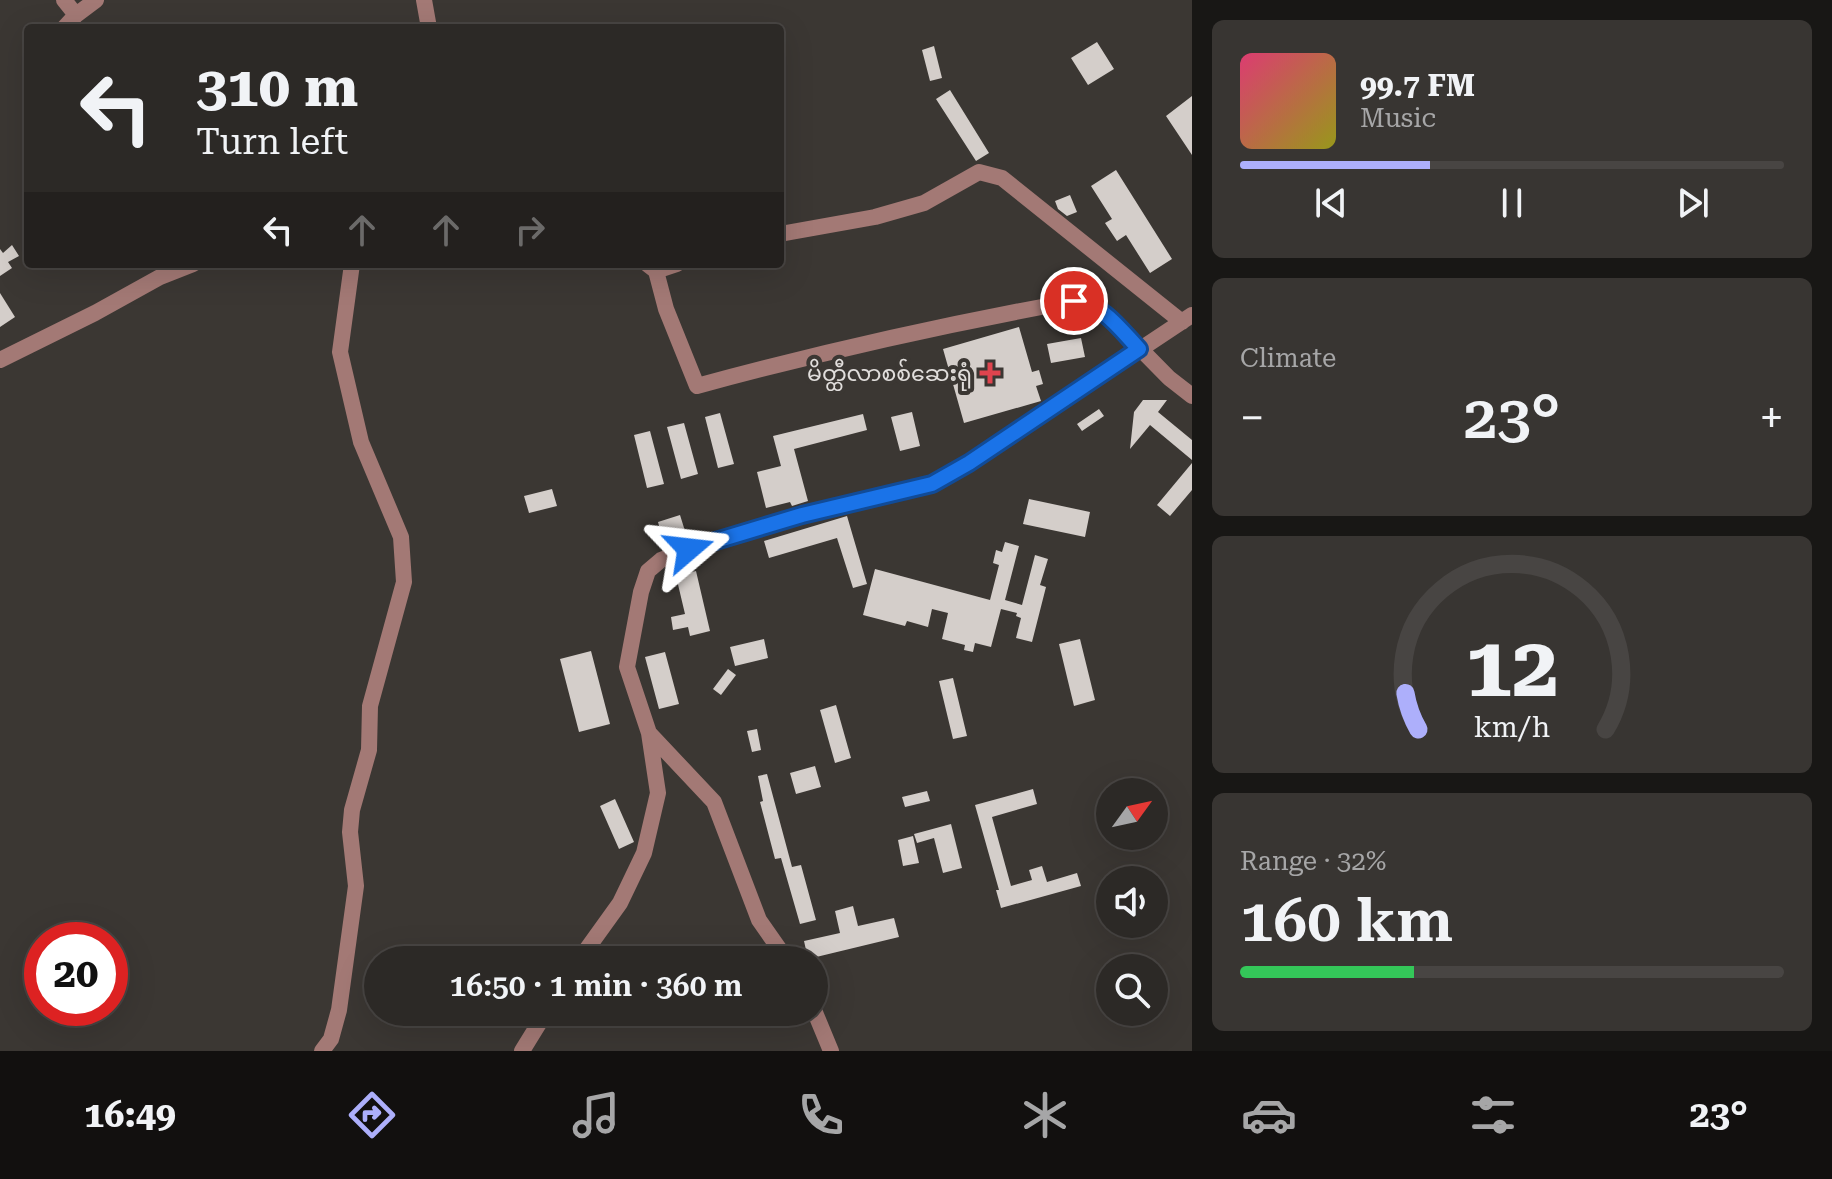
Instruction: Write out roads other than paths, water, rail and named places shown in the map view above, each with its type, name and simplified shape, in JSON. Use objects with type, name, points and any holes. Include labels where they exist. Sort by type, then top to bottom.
[{"type":"street","points":[[64,0],[76,15]]},
{"type":"street","points":[[68,24],[96,0]]},
{"type":"street","points":[[424,0],[428,24]]},
{"type":"street","points":[[589,946],[620,903],[644,853],[658,793],[649,733],[627,667],[648,571],[661,560],[802,515],[932,484],[969,463],[1187,319],[1002,178],[979,172],[924,203],[875,217],[784,233]]},
{"type":"street","points":[[0,360],[183,268]]},
{"type":"street","points":[[322,1051],[331,1039],[341,998],[356,886],[350,832],[352,810],[369,750],[370,706],[404,582],[401,537],[361,442],[340,352],[351,268]]},
{"type":"street","points":[[652,268],[697,386],[949,323],[1074,301],[1089,303],[1106,314],[1169,378],[1192,396]]},
{"type":"street","points":[[649,733],[714,802],[759,920],[777,946]]},
{"type":"street","points":[[522,1051],[537,1026]]},
{"type":"street","points":[[821,1026],[831,1051]]},
{"type":"place","name":"မိတ္ထီလာစစ်ဆေးရုံ","points":[[990,373]]}]
